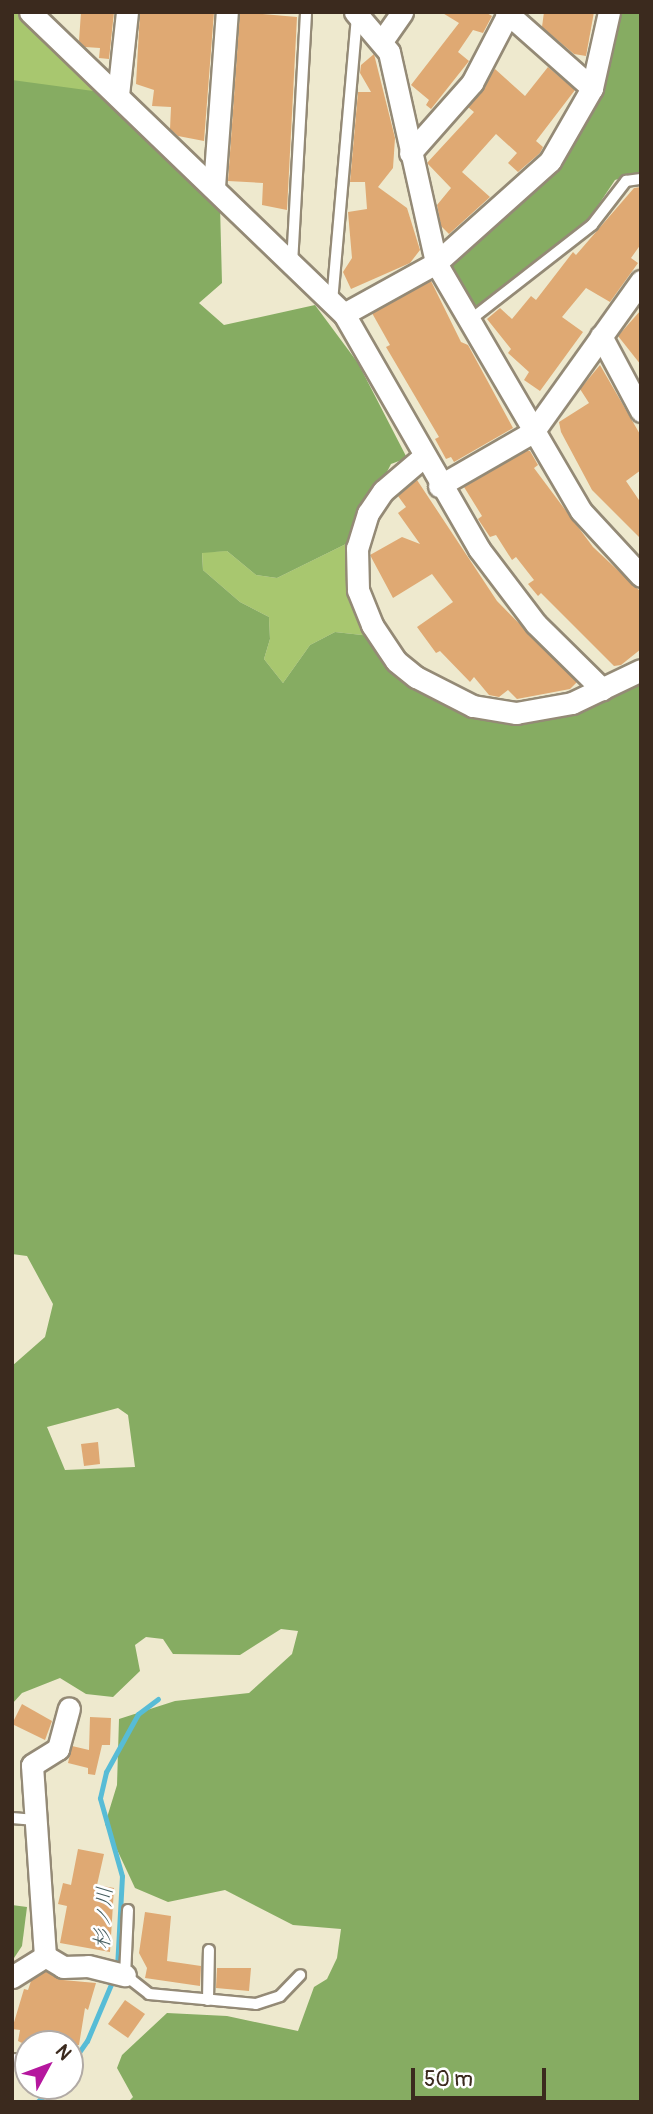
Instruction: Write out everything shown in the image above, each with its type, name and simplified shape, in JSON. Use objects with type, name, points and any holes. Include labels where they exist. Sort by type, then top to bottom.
[{"type":"street","points":[[30,12],[338,309],[439,486],[479,549],[536,624],[602,689]]},
{"type":"street","points":[[118,95],[127,12]]},
{"type":"street","points":[[214,187],[227,12]]},
{"type":"street","points":[[382,41],[402,12]]},
{"type":"street","points":[[338,309],[436,263],[550,161],[592,88],[609,12]]},
{"type":"street","points":[[356,13],[382,41],[400,91],[410,153],[436,263],[581,511],[641,576]]},
{"type":"street","points":[[410,153],[472,83],[508,13],[592,88]]},
{"type":"street","points":[[439,486],[533,432],[641,281]]},
{"type":"street","points":[[601,336],[641,411]]},
{"type":"street","points":[[423,457],[383,491],[368,513],[357,548],[358,590],[372,625],[396,661],[453,697],[492,711],[549,710],[641,670]]},
{"type":"street","points":[[45,1955],[32,1765],[58,1749],[69,1708]]},
{"type":"street","points":[[45,1955],[63,1967],[88,1966],[125,1975]]},
{"type":"street","points":[[12,1978],[45,1955]]},
{"type":"lane","points":[[292,264],[306,12]]},
{"type":"lane","points":[[338,309],[356,13]]},
{"type":"lane","points":[[470,320],[592,225],[626,181],[641,179]]},
{"type":"lane","points":[[12,1818],[35,1820]]},
{"type":"lane","points":[[128,1910],[125,1975],[149,1994],[256,2004],[280,1996],[300,1975]]},
{"type":"lane","points":[[208,2000],[209,1950]]},
{"type":"green space","points":[[12,12],[18,12],[202,191],[12,147]]},
{"type":"green space","points":[[620,12],[641,12],[641,172],[615,180],[587,222],[551,253],[478,306],[470,303],[451,269],[452,260],[534,192],[562,160],[596,96]]},
{"type":"green space","points":[[12,80],[108,93],[220,205],[222,283],[199,303],[224,325],[315,305],[358,363],[407,458],[391,464],[352,541],[277,578],[256,575],[227,551],[202,553],[203,570],[240,602],[269,617],[270,639],[264,659],[283,683],[310,645],[335,632],[371,636],[477,713],[641,679],[641,2102],[128,2102],[133,2097],[117,2068],[122,2055],[167,2013],[227,2016],[298,2031],[314,1987],[327,1979],[337,1958],[341,1929],[293,1925],[225,1890],[168,1902],[135,1888],[105,1824],[117,1785],[119,1719],[175,1701],[249,1693],[292,1654],[298,1631],[281,1629],[240,1655],[173,1654],[163,1639],[146,1637],[135,1645],[140,1671],[113,1697],[86,1694],[60,1678],[22,1693],[12,1704],[12,1366],[45,1337],[53,1304],[27,1256],[12,1254]],"holes":[[[118,1408],[128,1415],[135,1467],[65,1470],[47,1427]]]},
{"type":"green space","points":[[352,541],[371,636],[335,632],[310,645],[283,683],[264,659],[270,639],[269,617],[240,602],[203,570],[202,552],[227,551],[256,575],[277,578]]},
{"type":"green space","points":[[12,1905],[27,1907],[22,1946],[12,1961]]},
{"type":"building","points":[[81,12],[114,12],[109,59],[99,58],[100,48],[85,47],[79,41]]},
{"type":"building","points":[[140,12],[214,12],[204,141],[178,136],[170,129],[171,107],[152,106],[154,90],[136,84]]},
{"type":"building","points":[[240,12],[297,17],[287,210],[262,205],[263,183],[228,181]]},
{"type":"building","points":[[441,12],[485,12],[492,16],[483,33],[473,30],[458,52],[469,61],[431,109],[426,105],[429,100],[411,85],[459,23]]},
{"type":"building","points":[[544,12],[594,12],[586,56],[574,54],[542,27]]},
{"type":"building","points":[[374,54],[395,138],[393,168],[378,187],[407,208],[420,250],[410,263],[351,289],[343,272],[352,258],[348,212],[367,209],[365,182],[350,182],[358,92],[371,92],[360,73],[361,65]]},
{"type":"building","points":[[548,67],[575,90],[536,141],[543,147],[540,153],[518,172],[508,163],[517,153],[496,134],[462,172],[490,197],[449,234],[441,226],[437,205],[451,188],[427,163],[474,112],[468,107],[495,69],[525,96]]},
{"type":"building","points":[[641,187],[641,244],[631,258],[638,263],[610,302],[586,288],[562,317],[583,332],[540,391],[524,380],[529,372],[508,353],[511,349],[487,319],[500,308],[512,319],[531,296],[536,300],[573,252],[576,255],[634,188]]},
{"type":"building","points":[[431,281],[461,342],[468,345],[513,428],[454,462],[451,457],[446,459],[435,439],[439,437],[386,347],[390,345],[372,313]]},
{"type":"building","points":[[641,310],[641,365],[618,336]]},
{"type":"building","points":[[600,365],[641,436],[641,470],[626,481],[641,503],[641,539],[592,490],[561,432],[559,422],[589,403],[580,389]]},
{"type":"building","points":[[525,451],[530,451],[538,465],[534,468],[593,547],[641,592],[641,649],[621,665],[614,666],[541,593],[538,596],[528,584],[534,580],[516,557],[512,560],[496,535],[490,537],[478,519],[482,516],[464,487]]},
{"type":"building","points":[[417,480],[497,601],[577,682],[570,689],[517,699],[508,690],[499,697],[489,695],[474,677],[470,682],[440,651],[436,653],[417,627],[453,602],[432,574],[393,598],[370,555],[402,537],[420,544],[398,513],[406,507],[398,496]]},
{"type":"building","points":[[98,1442],[100,1464],[84,1466],[81,1444]]},
{"type":"building","points":[[22,1704],[52,1721],[45,1740],[12,1724]]},
{"type":"building","points":[[90,1717],[111,1718],[110,1745],[102,1745],[95,1775],[88,1774],[88,1768],[68,1763],[72,1746],[89,1750]]},
{"type":"building","points":[[78,1849],[104,1854],[97,1885],[114,1888],[110,1952],[60,1943],[67,1906],[58,1904],[63,1883],[71,1885]]},
{"type":"building","points":[[145,1912],[171,1916],[167,1961],[201,1966],[200,1986],[145,1978],[147,1968],[139,1953]]},
{"type":"building","points":[[217,1968],[251,1968],[249,1991],[216,1988]]},
{"type":"building","points":[[45,1971],[63,1980],[96,1983],[88,2010],[85,2008],[81,2030],[12,2029],[24,1989],[28,1990],[31,1981]]},
{"type":"building","points":[[125,2000],[145,2014],[128,2038],[108,2024]]},
{"type":"waterway","name":"杉ノ川","points":[[117,1968],[122,1876],[100,1798],[106,1772],[138,1714],[158,1699]]},
{"type":"waterway","name":"杉ノ川","points":[[84,2045],[114,1977]]}]
